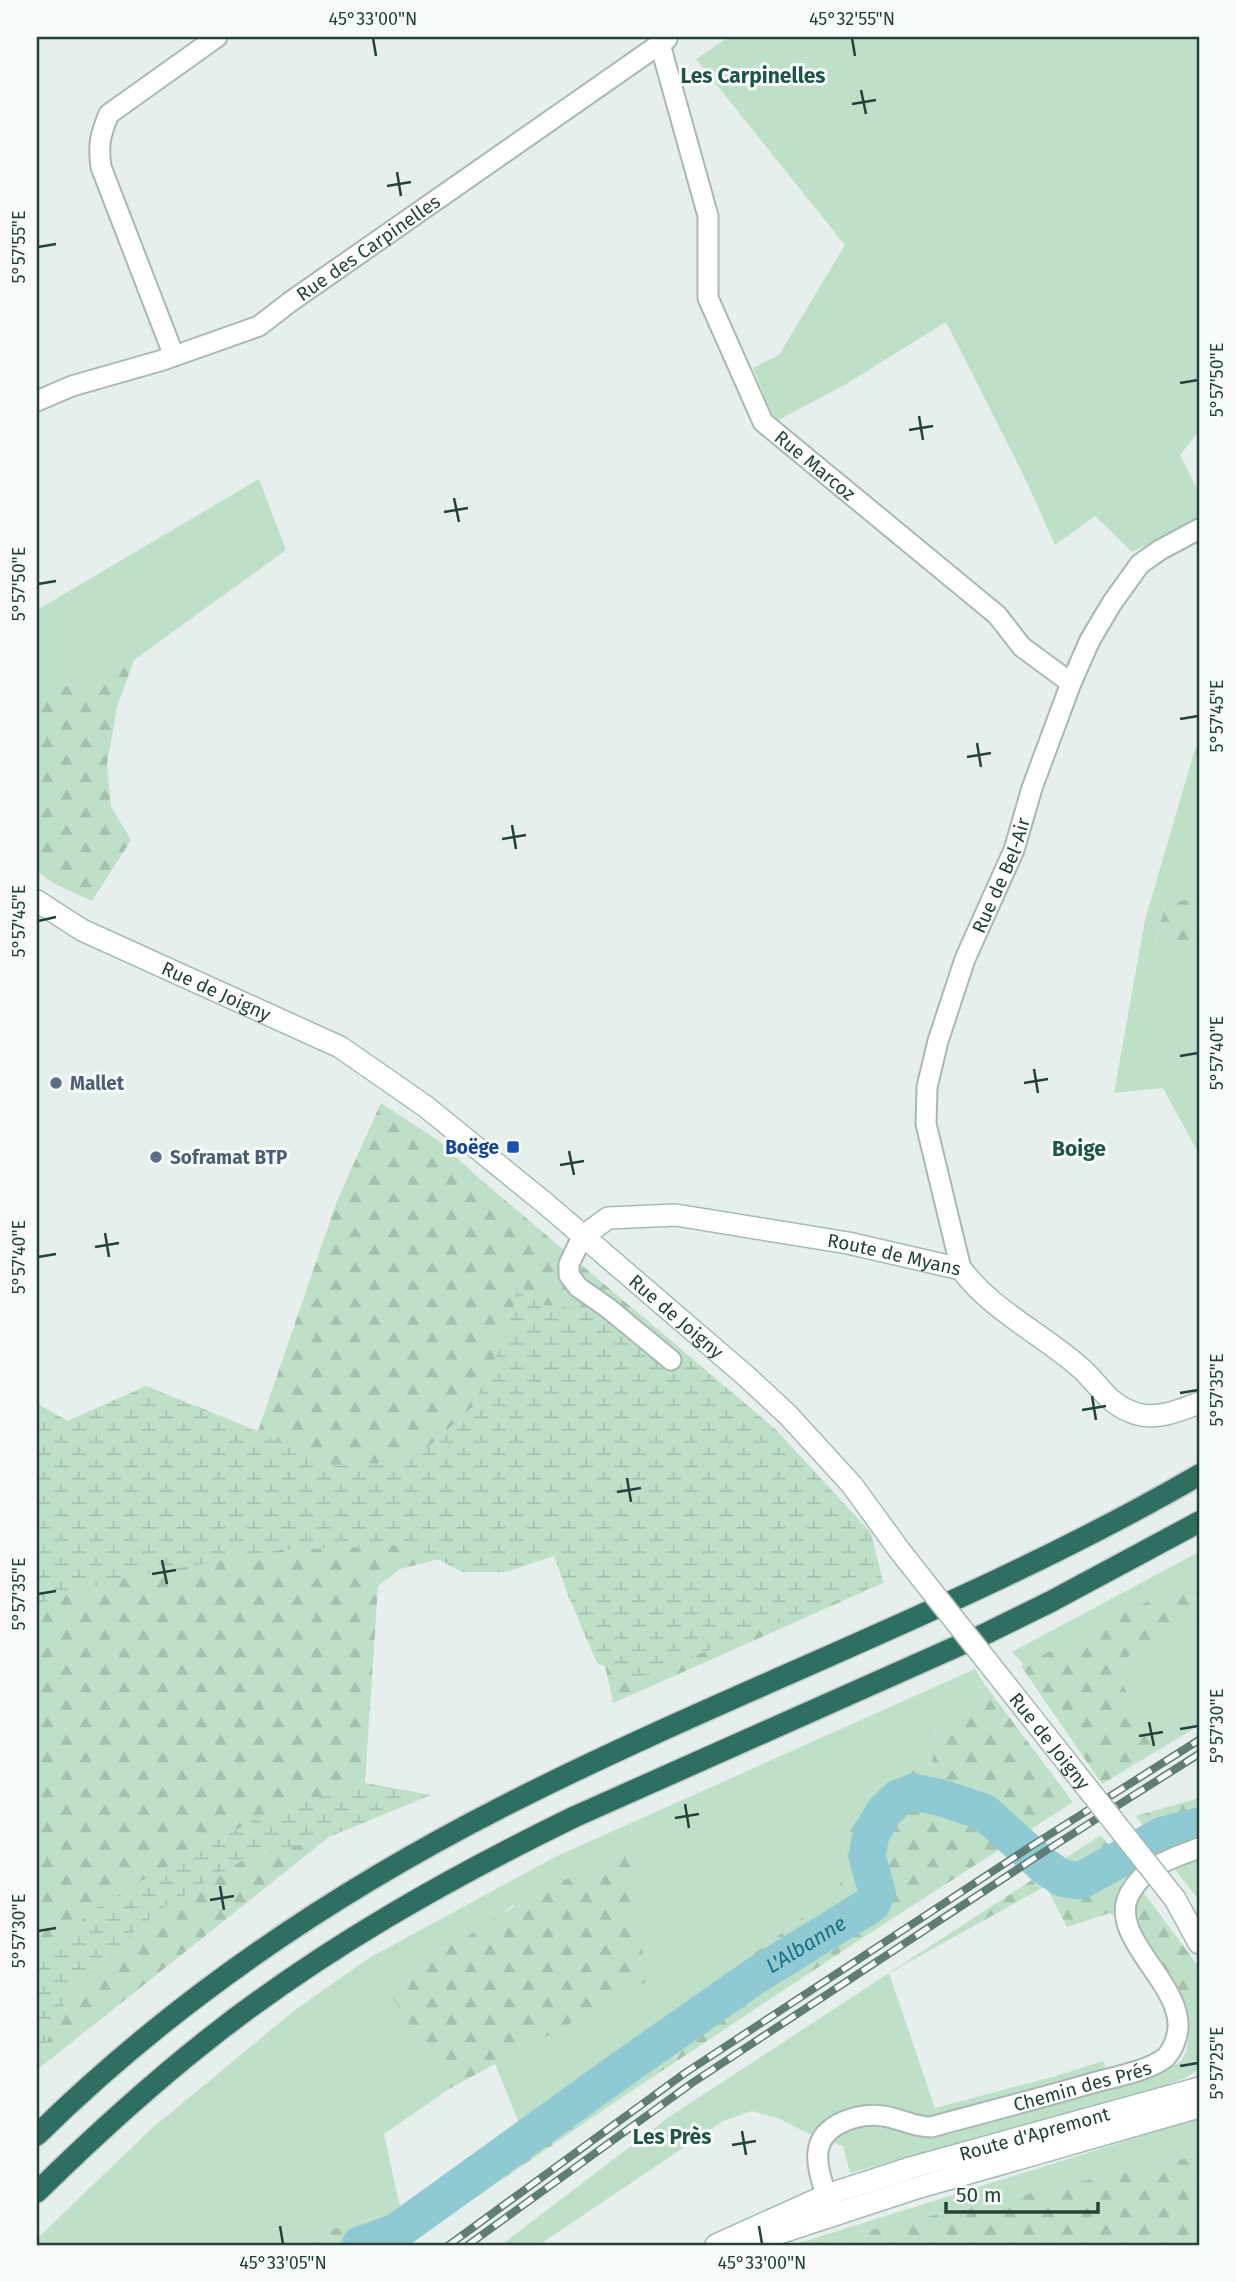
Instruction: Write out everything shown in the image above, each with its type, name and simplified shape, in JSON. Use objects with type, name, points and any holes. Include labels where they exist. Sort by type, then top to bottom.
[{"type":"highway","points":[[37,2135],[133,2049],[202,1994],[278,1939],[400,1862],[504,1806],[600,1760],[1043,1559],[1111,1525],[1199,1475]]},
{"type":"highway","points":[[37,2192],[91,2139],[213,2036],[340,1946],[408,1904],[574,1817],[1050,1602],[1199,1522]]},
{"type":"main road","name":"Rue de Joigny","points":[[37,901],[82,930],[340,1048],[425,1106],[546,1204],[737,1368],[788,1415],[852,1485],[900,1551],[1199,1932]]},
{"type":"main road","name":"Route de Myans","points":[[582,1237],[608,1218],[676,1215],[848,1242],[961,1269],[975,1288],[1078,1365],[1110,1401],[1139,1415],[1169,1414],[1199,1403]]},
{"type":"main road","name":"Rue de Joigny","points":[[1175,1899],[1199,1943]]},
{"type":"main road","points":[[1165,2097],[1199,2080]]},
{"type":"main road","name":"Route d'Apremont","points":[[750,2245],[910,2168],[1199,2088]]},
{"type":"main road","name":"Route d'Apremont","points":[[716,2245],[830,2205],[938,2182],[1199,2108]]},
{"type":"street","points":[[174,356],[101,167],[98,149],[109,114],[217,37]]},
{"type":"street","name":"Rue des Carpinelles","points":[[37,401],[72,386],[174,356],[259,326],[665,41]]},
{"type":"street","name":"Rue Marcoz","points":[[665,41],[709,216],[709,298],[763,422],[996,615],[1022,647],[1071,683]]},
{"type":"street","name":"Rue de Bel-Air","points":[[961,1269],[926,1124],[927,1087],[965,958],[1014,850],[1032,788],[1090,640],[1140,564],[1199,529]]},
{"type":"street","points":[[582,1237],[569,1264],[569,1275],[578,1287],[671,1360]]},
{"type":"street","name":"Chemin des Prés","points":[[830,2205],[818,2165],[817,2150],[823,2136],[835,2126],[870,2114],[920,2127],[931,2127],[1123,2075],[1165,2057],[1174,2046],[1177,2032],[1176,2008],[1165,1985],[1128,1929],[1125,1903],[1139,1877],[1168,1860],[1199,1849]]},
{"type":"green space","points":[[729,37],[1199,37],[1199,431],[1180,455],[1199,493],[1199,519],[1132,552],[1095,516],[1055,545],[1022,472],[946,322],[846,384],[775,422],[753,368],[779,355],[845,245],[696,59]]},
{"type":"green space","points":[[259,479],[286,550],[134,660],[37,697],[37,610]]},
{"type":"green space","points":[[134,660],[117,707],[107,764],[111,807],[131,840],[92,901],[55,884],[37,871],[37,697]]},
{"type":"green space","points":[[1199,746],[1199,897],[1165,904],[1155,946],[1199,941],[1199,1154],[1163,1088],[1114,1093],[1145,920],[1195,749]]},
{"type":"green space","points":[[1199,897],[1199,941],[1155,947],[1165,904]]},
{"type":"green space","points":[[381,1103],[439,1141],[480,1179],[775,1429],[871,1533],[883,1583],[613,1703],[581,1551],[502,1543],[400,1569],[378,1586],[365,1783],[329,1837],[37,2070],[37,1404],[68,1421],[146,1386],[258,1431],[337,1201]]},
{"type":"green space","points":[[518,1284],[544,1305],[641,1315],[775,1429],[871,1533],[883,1583],[635,1679],[597,1663],[554,1556],[506,1572],[462,1572],[411,1545],[281,1550],[123,1578],[37,1604],[37,1404],[68,1421],[146,1386],[335,1466],[379,1463],[425,1450],[473,1406],[508,1331]]},
{"type":"green space","points":[[1199,1552],[1199,1606],[1197,1600],[1168,1591],[1024,1665],[1012,1652]]},
{"type":"green space","points":[[1168,1591],[1182,1593],[1197,1601],[1199,1614],[1112,1667],[1149,1730],[1166,1730],[1172,1742],[1102,1784],[1021,1666]]},
{"type":"green space","points":[[1199,1614],[1199,1725],[1172,1742],[1166,1730],[1149,1731],[1112,1667]]},
{"type":"green space","points":[[975,1669],[985,1685],[936,1728],[932,1764],[883,1781],[850,1812],[839,1891],[520,2125],[495,2064],[645,1982],[513,1905],[492,1922],[434,1952],[390,1991],[449,2089],[384,2134],[401,2212],[287,2240],[281,2245],[37,2245],[42,2234],[151,2129],[295,2010],[369,1958],[555,1857]]},
{"type":"green space","points":[[985,1685],[1073,1802],[621,2098],[407,2245],[281,2245],[287,2240],[401,2212],[839,1891],[850,1812],[875,1784],[932,1764],[936,1728]]},
{"type":"green space","points":[[365,1783],[431,1795],[329,1837],[245,1859],[157,1911],[72,1988],[37,2062],[37,1961],[94,1910],[154,1873],[254,1820]]},
{"type":"green space","points":[[1199,1798],[1199,1846],[1164,1855],[1136,1816]]},
{"type":"green space","points":[[1101,1835],[1199,1967],[1199,2066],[1186,2053],[1186,2010],[1179,1991],[1156,1958],[1110,1913],[1067,1927],[1046,1886],[889,1973]]},
{"type":"green space","points":[[630,1855],[646,1982],[449,2089],[389,1991],[434,1952],[465,1938],[541,1889]]},
{"type":"green space","points":[[1199,1858],[1199,1900],[1172,1866]]},
{"type":"green space","points":[[889,1973],[935,2108],[1103,2061],[1106,2068],[937,2116],[942,2133],[1168,2069],[1181,2061],[1186,2053],[1199,2069],[1185,2078],[1165,2085],[850,2173],[843,2146],[813,2136],[780,2119],[752,2111],[723,2121],[539,2245],[501,2245],[669,2117]]},
{"type":"green space","points":[[1199,2118],[1199,2155],[803,2245],[793,2245]]},
{"type":"green space","points":[[1199,2155],[1199,2245],[803,2245]]},
{"type":"waterway","name":"L'Albanne","points":[[360,2245],[396,2232],[755,1976],[872,1904],[877,1892],[867,1856],[871,1834],[883,1813],[898,1798],[914,1792],[984,1812],[1043,1865],[1062,1878],[1080,1881],[1163,1835],[1199,1826]]},
{"type":"railway","points":[[449,2245],[685,2073],[1033,1845],[1199,1740]]},
{"type":"railway","points":[[468,2245],[692,2083],[1033,1859],[1199,1754]]},
{"type":"place","name":"Mallet","points":[[56,1083]]},
{"type":"place","name":"Boëge","points":[[513,1147]]},
{"type":"place","name":"Soframat BTP","points":[[156,1157]]},
{"type":"district","name":"Les Carpinelles","points":[[753,76]]},
{"type":"district","name":"Boige","points":[[1079,1149]]},
{"type":"district","name":"Les Près","points":[[672,2137]]}]
